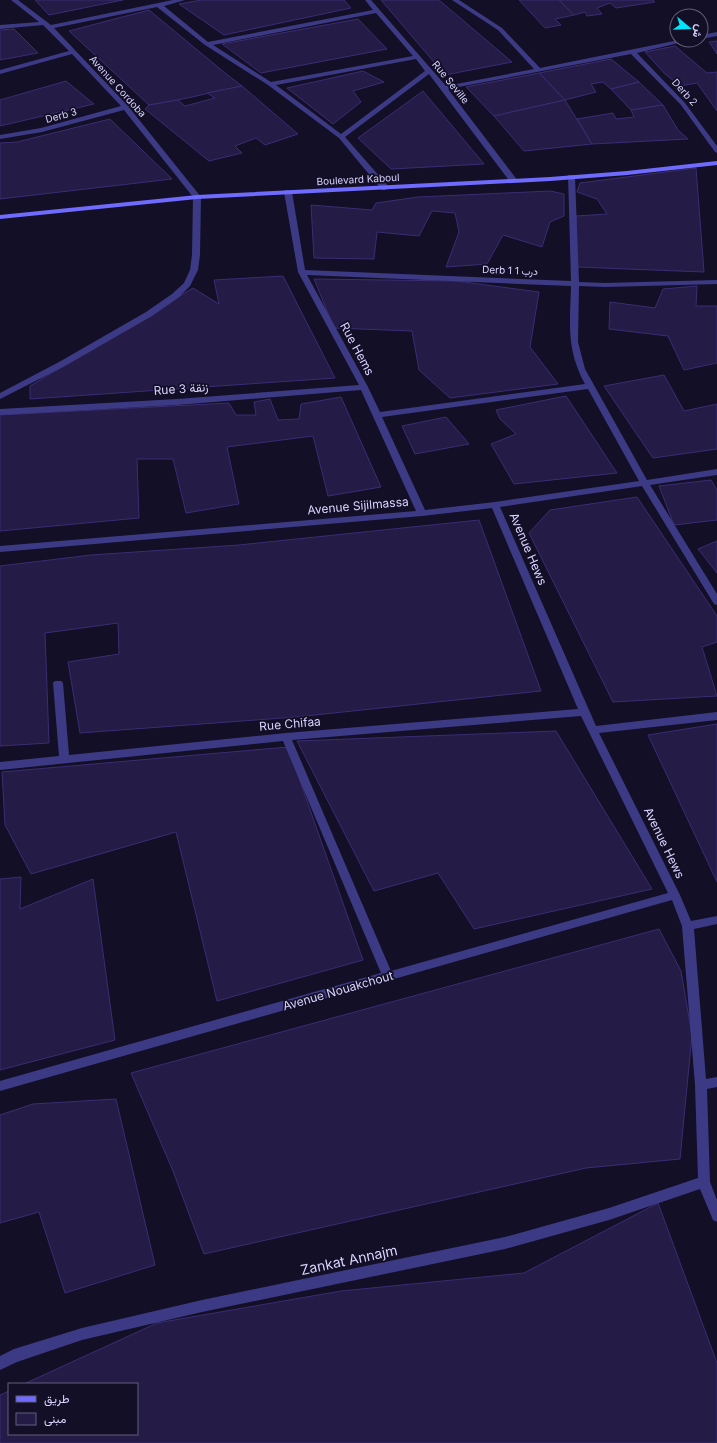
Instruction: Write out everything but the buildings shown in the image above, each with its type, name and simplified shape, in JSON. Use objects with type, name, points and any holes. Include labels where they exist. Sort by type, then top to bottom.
[{"type":"street","name":"Avenue Cordoba","points":[[14,0],[50,27],[126,108],[197,197]]},
{"type":"street","points":[[50,27],[182,0]]},
{"type":"street","name":"Rue Seville","points":[[368,0],[444,88],[514,181]]},
{"type":"street","points":[[455,0],[498,28],[511,39],[539,70]]},
{"type":"street","points":[[159,5],[207,44],[270,84],[341,137],[385,188]]},
{"type":"street","points":[[207,44],[378,11]]},
{"type":"street","points":[[0,27],[44,23]]},
{"type":"street","points":[[444,88],[669,44]]},
{"type":"street","points":[[0,72],[73,52]]},
{"type":"street","name":"Derb 2","points":[[632,52],[683,104],[717,151]]},
{"type":"street","points":[[270,84],[418,57]]},
{"type":"street","points":[[341,137],[429,71]]},
{"type":"street","name":"Derb 3","points":[[0,137],[42,130],[126,108]]},
{"type":"street","name":"Boulevard Kaboul","points":[[0,216],[197,197],[514,181],[627,173],[717,163]]},
{"type":"street","points":[[572,177],[574,342],[581,369],[589,386],[645,484],[717,602]]},
{"type":"street","name":"Rue Hems","points":[[288,192],[302,272],[364,387],[422,513]]},
{"type":"street","points":[[1,395],[62,364],[149,314],[175,296],[187,284],[194,270],[196,255],[197,197]]},
{"type":"street","name":"Derb 1 درب 1","points":[[302,272],[633,285],[717,282]]},
{"type":"street","points":[[376,414],[589,386]]},
{"type":"street","name":"Rue 3 زنقة","points":[[0,412],[177,402],[364,387]]},
{"type":"street","name":"Avenue Sijilmassa","points":[[0,549],[422,513],[495,505],[645,484],[717,472]]},
{"type":"street","name":"Avenue Hews","points":[[495,505],[584,712],[675,895],[688,926],[701,1085],[704,1182],[717,1216]]},
{"type":"street","points":[[58,683],[64,759]]},
{"type":"street","name":"Rue Chifaa","points":[[0,766],[286,737],[584,712]]},
{"type":"street","points":[[593,730],[717,716]]},
{"type":"street","points":[[286,737],[388,976]]},
{"type":"street","name":"Avenue Nouakchout","points":[[0,1086],[675,895]]},
{"type":"street","points":[[688,926],[717,920]]},
{"type":"street","points":[[701,1085],[717,1082]]},
{"type":"street","name":"Zankat Annajm","points":[[0,1363],[14,1356],[97,1331],[202,1306],[505,1244],[609,1214],[704,1182]]}]
